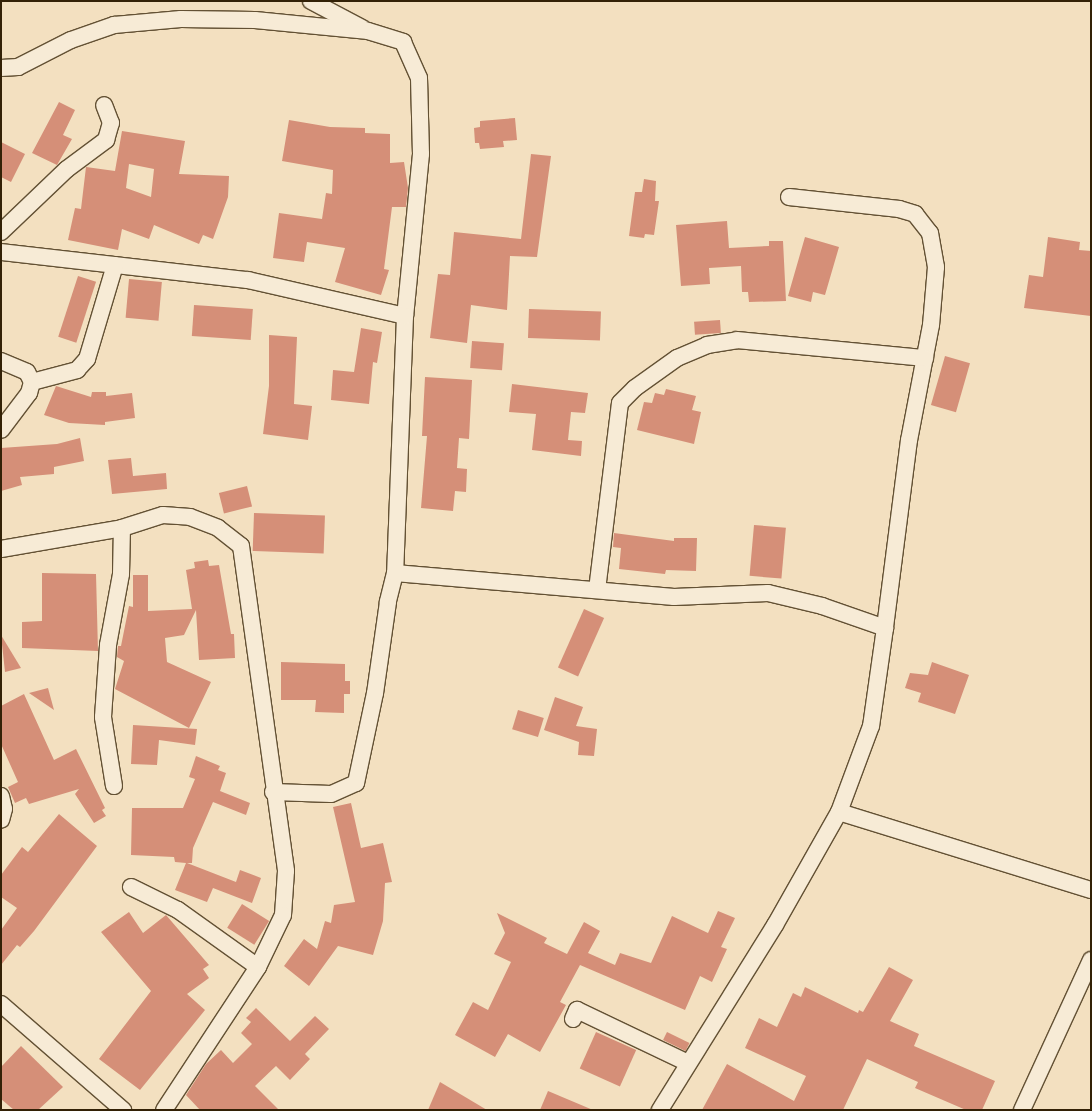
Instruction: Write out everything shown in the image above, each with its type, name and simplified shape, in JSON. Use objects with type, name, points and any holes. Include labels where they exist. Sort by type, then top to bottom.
[{"type":"street","points":[[273,792],[331,794],[356,783],[395,573],[405,316],[421,154],[419,78],[402,42],[368,31],[311,1]]},
{"type":"street","points":[[1,68],[18,67],[72,40],[114,25],[181,19],[255,20],[368,31]]},
{"type":"street","points":[[1,232],[67,169],[106,140],[111,123],[104,105]]},
{"type":"street","points":[[660,1110],[775,925],[839,812],[871,726],[909,440],[925,358],[936,267],[930,233],[915,214],[899,209],[789,196]]},
{"type":"street","points":[[1,252],[248,280],[405,316]]},
{"type":"street","points":[[32,382],[77,370],[87,359],[115,265]]},
{"type":"street","points":[[597,590],[620,403],[630,392],[670,363],[707,344],[737,340],[925,358]]},
{"type":"street","points":[[1,361],[27,372],[32,382],[28,393],[1,430]]},
{"type":"street","points":[[1,549],[122,528],[163,515],[190,517],[218,528],[242,546],[273,792],[286,871],[283,915],[258,967],[164,1110]]},
{"type":"street","points":[[114,786],[103,716],[108,645],[122,574],[122,528]]},
{"type":"street","points":[[395,573],[674,597],[768,593],[822,606],[885,628]]},
{"type":"street","points":[[1,796],[4,809],[1,820]]},
{"type":"street","points":[[839,812],[1091,890]]},
{"type":"street","points":[[131,887],[178,910],[258,967]]},
{"type":"street","points":[[1022,1110],[1091,960]]},
{"type":"street","points":[[1,1004],[123,1110]]},
{"type":"street","points":[[573,1020],[578,1010],[688,1063]]},
{"type":"building","points":[[59,102],[75,110],[63,135],[72,139],[57,165],[32,153]]},
{"type":"building","points":[[515,118],[517,140],[503,141],[504,147],[480,149],[479,143],[475,143],[474,128],[480,127],[480,121]]},
{"type":"building","points":[[289,120],[330,127],[365,128],[365,133],[390,134],[390,163],[404,162],[408,188],[406,207],[392,207],[384,269],[389,270],[381,295],[335,282],[345,248],[307,242],[304,262],[273,258],[279,213],[322,219],[326,193],[332,194],[333,170],[282,161]]},
{"type":"building","points":[[122,131],[185,141],[179,174],[229,176],[228,197],[213,239],[203,235],[199,244],[154,225],[149,239],[122,229],[118,250],[68,240],[75,208],[81,209],[86,167],[115,171]],"holes":[[[129,164],[154,169],[151,197],[126,188]]]},
{"type":"building","points":[[1,142],[25,154],[11,182],[1,177]]},
{"type":"building","points":[[531,154],[551,156],[537,257],[510,256],[507,310],[471,305],[467,343],[430,338],[438,274],[450,275],[454,232],[521,239]]},
{"type":"building","points":[[644,179],[656,181],[655,201],[659,201],[654,235],[645,234],[644,238],[629,236],[635,192],[642,192]]},
{"type":"building","points":[[727,221],[729,248],[769,246],[769,241],[783,241],[786,301],[749,302],[748,292],[742,292],[741,266],[709,268],[710,284],[681,286],[676,225]]},
{"type":"building","points":[[805,237],[839,247],[825,295],[813,292],[811,302],[788,296]]},
{"type":"building","points":[[1048,237],[1080,242],[1079,250],[1091,251],[1091,316],[1024,308],[1029,275],[1043,277]]},
{"type":"building","points":[[78,276],[96,282],[76,343],[58,337]]},
{"type":"building","points":[[129,279],[162,282],[158,321],[126,318]]},
{"type":"building","points":[[194,305],[253,309],[251,340],[192,336]]},
{"type":"building","points":[[529,309],[601,312],[600,340],[528,338]]},
{"type":"building","points":[[720,320],[721,333],[695,335],[694,322]]},
{"type":"building","points":[[361,328],[382,332],[377,363],[373,362],[369,404],[331,400],[333,370],[354,372]]},
{"type":"building","points":[[269,335],[297,337],[294,404],[312,406],[308,440],[263,434],[269,386]]},
{"type":"building","points":[[472,341],[504,343],[502,370],[470,368]]},
{"type":"building","points":[[945,356],[970,363],[956,412],[931,405]]},
{"type":"building","points":[[425,377],[472,380],[469,439],[459,438],[457,468],[467,469],[466,492],[455,491],[453,511],[421,508],[427,436],[422,436]]},
{"type":"building","points":[[512,384],[588,393],[585,413],[571,412],[568,440],[582,441],[581,456],[532,450],[536,414],[509,412]]},
{"type":"building","points":[[56,386],[91,397],[92,392],[106,392],[106,396],[132,393],[135,418],[105,422],[105,425],[69,423],[44,415]]},
{"type":"building","points":[[666,389],[696,396],[692,410],[701,412],[694,444],[637,430],[644,402],[652,403],[655,393],[664,395]]},
{"type":"building","points":[[80,438],[84,461],[54,467],[54,474],[20,477],[22,485],[1,491],[1,448],[57,444]]},
{"type":"building","points":[[131,458],[133,476],[166,473],[167,489],[112,494],[108,460]]},
{"type":"building","points":[[247,486],[252,506],[224,513],[219,493]]},
{"type":"building","points":[[254,513],[325,515],[324,553],[253,551]]},
{"type":"building","points":[[754,525],[786,528],[781,579],[750,576]]},
{"type":"building","points":[[614,533],[674,541],[674,538],[697,538],[696,571],[666,570],[665,574],[619,569],[621,548],[613,547]]},
{"type":"building","points":[[208,560],[209,566],[219,565],[231,634],[234,634],[235,658],[199,660],[196,610],[184,635],[165,638],[167,662],[211,682],[189,728],[115,689],[124,661],[117,657],[118,646],[121,646],[129,606],[133,607],[133,575],[148,575],[148,611],[192,609],[186,570],[195,568],[194,562]]},
{"type":"building","points":[[42,573],[96,574],[98,651],[22,648],[22,622],[42,621]]},
{"type":"building","points":[[584,609],[604,618],[578,676],[558,667]]},
{"type":"building","points":[[1,635],[21,668],[5,672]]},
{"type":"building","points":[[281,662],[345,664],[345,681],[350,681],[350,694],[344,694],[344,713],[315,712],[316,700],[281,700]]},
{"type":"building","points":[[932,662],[969,675],[955,714],[918,702],[921,693],[905,688],[910,673],[928,675]]},
{"type":"building","points":[[48,688],[54,710],[29,693]]},
{"type":"building","points":[[24,694],[54,760],[76,749],[105,808],[102,810],[106,816],[94,823],[75,794],[79,789],[29,804],[26,798],[15,803],[8,787],[18,782],[1,744],[1,706]]},
{"type":"building","points":[[555,697],[583,707],[576,726],[597,729],[594,756],[578,755],[579,742],[544,730]]},
{"type":"building","points":[[518,710],[544,718],[538,737],[512,729]]},
{"type":"building","points":[[133,725],[197,729],[195,745],[159,740],[157,765],[131,764]]},
{"type":"building","points":[[196,756],[220,766],[218,770],[226,773],[220,791],[250,803],[246,815],[213,802],[193,848],[192,863],[187,863],[236,882],[240,870],[261,878],[252,903],[213,888],[207,902],[175,890],[186,863],[175,862],[174,857],[131,855],[132,808],[183,808],[195,779],[189,777]]},
{"type":"building","points":[[351,803],[361,848],[383,843],[392,882],[385,883],[383,921],[373,955],[338,946],[309,986],[284,966],[304,939],[317,949],[325,921],[331,923],[334,905],[355,902],[333,807]]},
{"type":"building","points":[[59,814],[97,846],[34,931],[20,947],[17,945],[1,965],[1,930],[17,908],[1,897],[1,875],[22,847],[28,852]]},
{"type":"building","points":[[242,904],[269,921],[254,945],[227,928]]},
{"type":"building","points":[[718,911],[735,918],[721,947],[727,949],[712,982],[700,976],[685,1010],[580,965],[560,1002],[566,1005],[540,1052],[508,1034],[495,1057],[455,1035],[473,1002],[488,1010],[511,962],[494,954],[505,933],[497,913],[547,938],[544,943],[567,954],[584,922],[600,931],[588,953],[615,965],[620,953],[651,963],[672,916],[708,933]]},
{"type":"building","points":[[129,912],[143,933],[166,915],[209,965],[203,969],[209,978],[187,994],[205,1010],[140,1090],[99,1059],[151,991],[101,932]]},
{"type":"building","points":[[889,967],[913,980],[890,1021],[919,1034],[914,1046],[995,1081],[982,1110],[966,1110],[915,1088],[918,1082],[867,1059],[843,1110],[702,1110],[727,1064],[794,1101],[806,1076],[745,1048],[759,1018],[777,1027],[793,993],[801,997],[805,987],[858,1013],[859,1010],[863,1012]]},
{"type":"building","points":[[256,1008],[290,1041],[315,1016],[329,1029],[305,1054],[310,1059],[290,1080],[276,1066],[255,1086],[279,1110],[200,1110],[186,1095],[206,1064],[221,1050],[233,1063],[252,1044],[241,1033],[251,1022],[246,1018]]},
{"type":"building","points":[[596,1032],[636,1050],[620,1086],[580,1069]]},
{"type":"building","points":[[667,1032],[689,1043],[686,1051],[663,1040]]},
{"type":"building","points":[[21,1046],[63,1087],[38,1110],[14,1110],[1,1099],[1,1067]]},
{"type":"building","points":[[440,1082],[487,1110],[428,1110]]},
{"type":"building","points":[[548,1091],[593,1110],[540,1110]]}]
